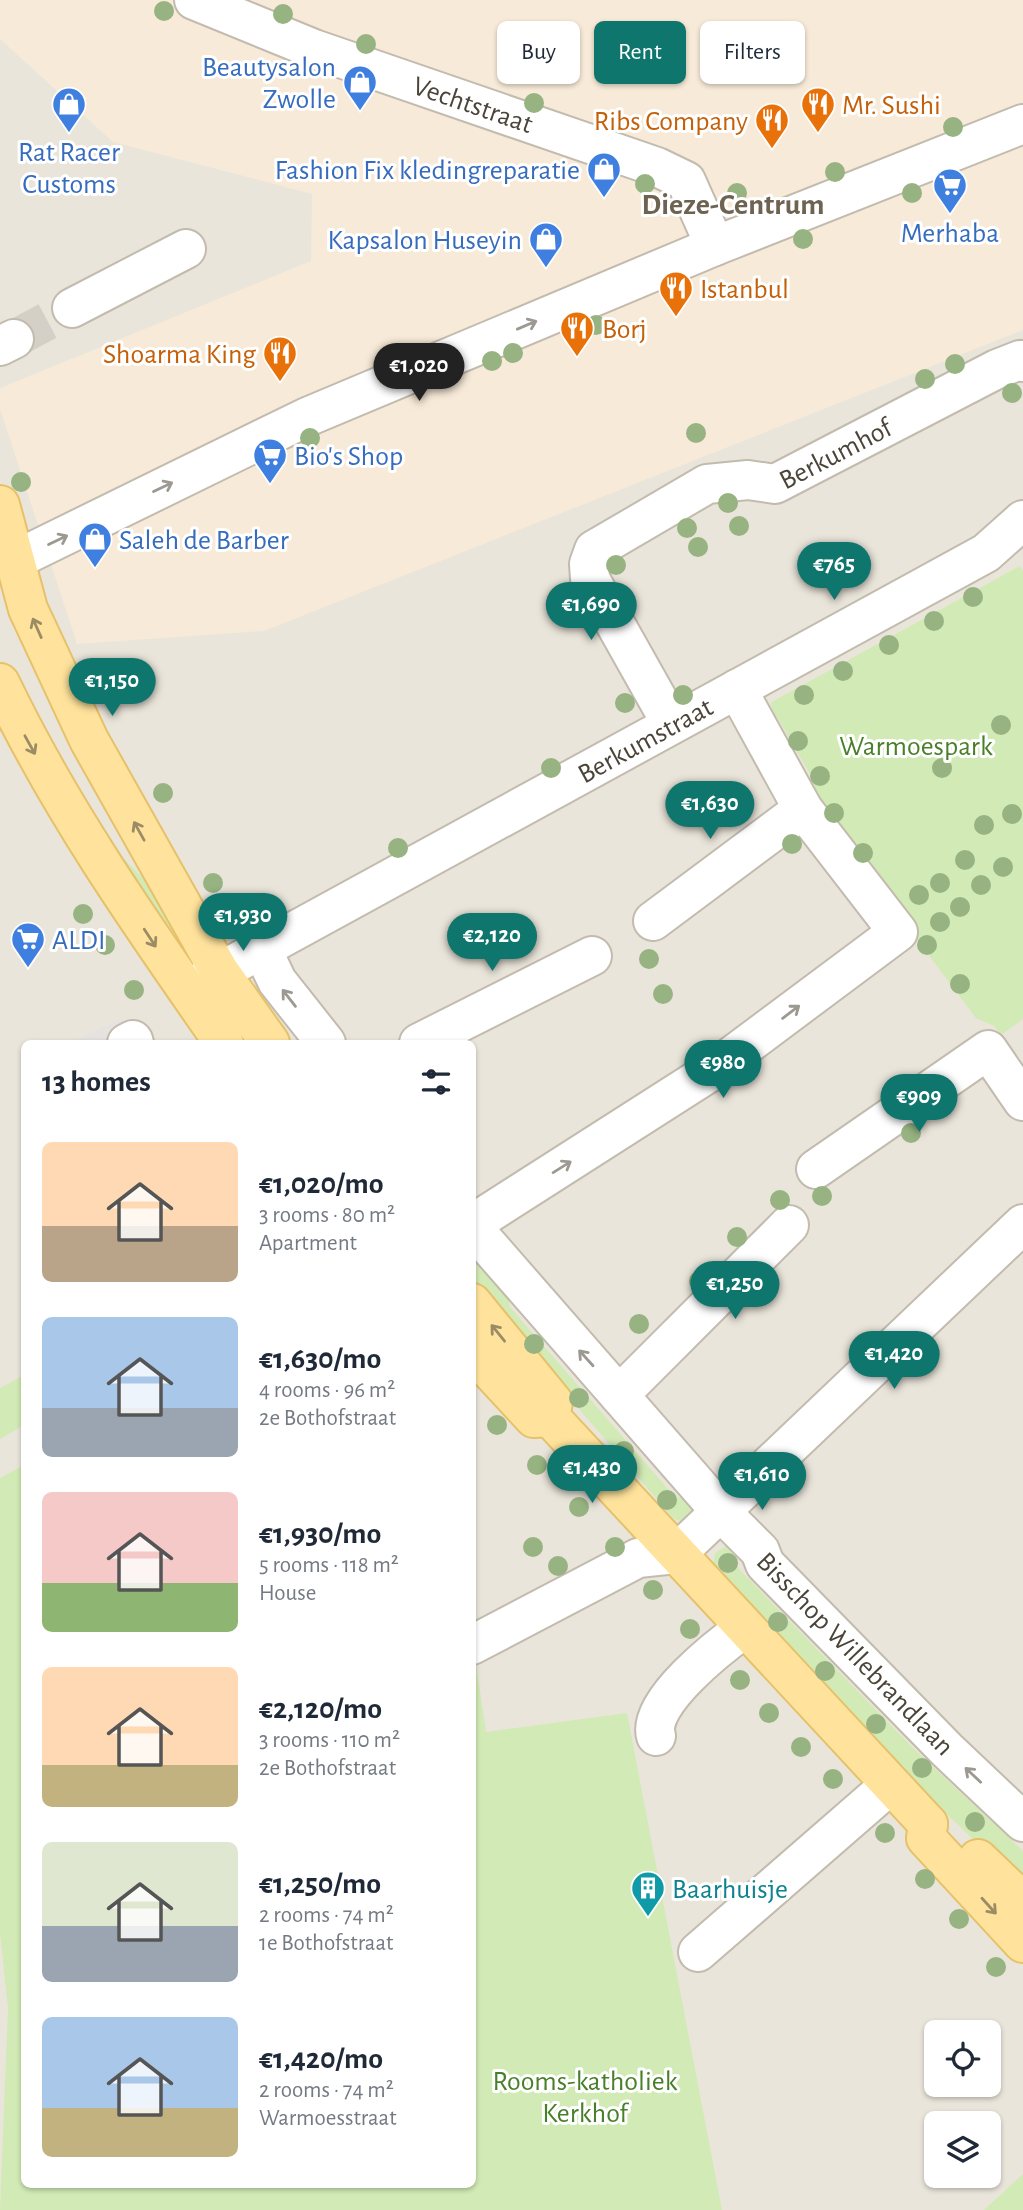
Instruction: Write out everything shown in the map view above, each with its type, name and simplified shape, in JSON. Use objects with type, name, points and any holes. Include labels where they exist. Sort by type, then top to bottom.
[{"type":"main road","points":[[0,505],[7,565],[203,980],[223,1040]]},
{"type":"main road","points":[[0,683],[28,743],[144,930],[203,980],[267,1040]]},
{"type":"main road","points":[[476,1308],[553,1402],[551,1417],[928,1824]]},
{"type":"main road","points":[[476,1355],[534,1418],[551,1417]]},
{"type":"main road","points":[[928,1824],[942,1823],[1023,1902]]},
{"type":"main road","points":[[928,1824],[926,1838],[1023,1943]]},
{"type":"street","name":"Vechtstraat","points":[[194,0],[314,48],[657,167],[686,181],[715,246]]},
{"type":"street","points":[[7,565],[307,417],[715,246],[1023,124]]},
{"type":"street","points":[[72,308],[186,249]]},
{"type":"street","name":"Berkumhof","points":[[671,723],[590,579],[589,564],[594,550],[706,484],[748,480],[775,484],[997,369],[1020,360],[1023,362]]},
{"type":"street","name":"Berkumstraat","points":[[203,980],[986,553],[1023,520]]},
{"type":"street","points":[[476,1222],[713,1070],[898,932],[803,809],[737,689]]},
{"type":"street","points":[[653,921],[803,809]]},
{"type":"street","points":[[261,947],[277,981],[324,1040]]},
{"type":"street","points":[[425,1040],[592,956]]},
{"type":"street","points":[[816,1169],[988,1050],[1023,1101]]},
{"type":"street","points":[[476,1643],[638,1558],[676,1554],[1023,1224]]},
{"type":"street","points":[[619,1395],[789,1225]]},
{"type":"street","name":"Bisschop Willebrandlaan","points":[[476,1230],[722,1513],[760,1551],[765,1564],[947,1750],[1023,1822]]},
{"type":"street","points":[[656,1736],[655,1722],[662,1706],[705,1660],[745,1628]]},
{"type":"street","points":[[698,1952],[890,1784]]},
{"type":"shaded area","points":[[0,0],[1023,0],[1023,2210],[0,2210]]},
{"type":"shaded area","points":[[0,0],[1023,0],[1023,330],[264,631],[77,644],[0,409],[0,388],[311,261],[312,194],[113,142],[0,39]]},
{"type":"shaded area","points":[[122,1020],[151,1040],[75,1040]]},
{"type":"green space","name":"Warmoespark","points":[[1020,566],[1023,571],[1023,1019],[1001,1035],[994,1026],[976,1018],[810,797],[814,781],[777,717],[767,722],[762,713],[772,707],[770,703]]},
{"type":"green space","points":[[119,854],[159,894],[187,952],[180,950],[110,859]]},
{"type":"green space","points":[[480,1256],[510,1291],[509,1306],[675,1497],[691,1498],[695,1511],[682,1522],[673,1518],[476,1289],[476,1260]]},
{"type":"green space","points":[[21,1377],[21,1427],[0,1439],[0,1388]]},
{"type":"green space","name":"Rooms-katholiek Kerkhof","points":[[21,1467],[21,2188],[476,2188],[476,1665],[486,1732],[627,1713],[722,2210],[0,2210],[8,2008],[0,1933],[0,1478]]},
{"type":"green space","points":[[729,1544],[738,1549],[737,1567],[915,1750],[1023,1851],[1023,1887],[932,1800],[713,1565],[715,1553]]},
{"type":"green space","points":[[1023,2174],[1023,2210],[984,2210]]},
{"type":"tunnel","points":[[14,339],[72,308]]},
{"type":"place","name":"Beautysalon Zwolle","points":[[360,112]]},
{"type":"place","name":"Rat Racer Customs","points":[[69,134]]},
{"type":"place","name":"Mr. Sushi","points":[[818,134]]},
{"type":"place","name":"Ribs Company","points":[[772,150]]},
{"type":"place","name":"Fashion Fix kledingreparatie","points":[[604,199]]},
{"type":"place","name":"Merhaba","points":[[950,215]]},
{"type":"place","name":"Kapsalon Huseyin","points":[[546,269]]},
{"type":"place","name":"Istanbul","points":[[676,318]]},
{"type":"place","name":"Borj","points":[[577,358]]},
{"type":"place","name":"Shoarma King","points":[[280,383]]},
{"type":"place","name":"Bio's Shop","points":[[270,485]]},
{"type":"place","name":"Saleh de Barber","points":[[95,569]]},
{"type":"place","name":"ALDI","points":[[28,969]]},
{"type":"place","name":"Baarhuisje","points":[[648,1918]]},
{"type":"district","name":"Dieze-Centrum","points":[[733,204]]}]
